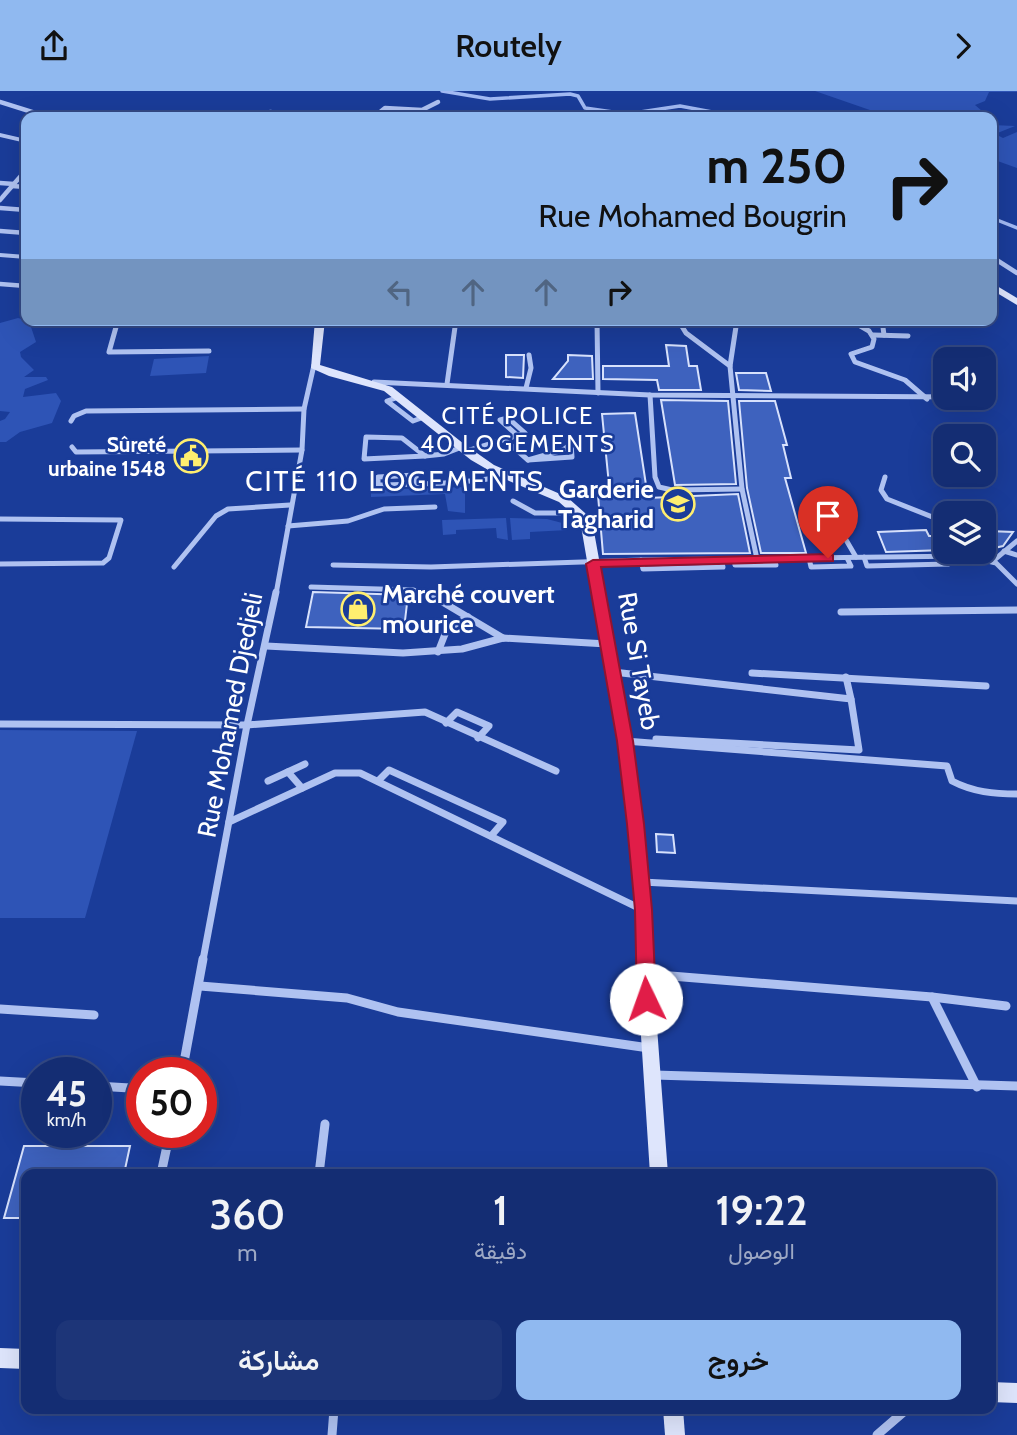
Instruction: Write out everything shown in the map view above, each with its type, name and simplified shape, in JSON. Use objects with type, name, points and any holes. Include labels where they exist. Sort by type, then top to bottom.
[{"type":"main road","points":[[997,289],[1017,302]]},
{"type":"main road","points":[[319,326],[314,365],[327,372],[374,382],[399,397],[464,449],[507,476],[544,491],[580,513]]},
{"type":"main road","name":"Rue Si Tayeb","points":[[580,513],[590,533],[593,564],[625,741],[641,882],[649,1048],[659,1169]]},
{"type":"main road","points":[[0,1358],[21,1359]]},
{"type":"main road","points":[[996,1392],[1017,1393]]},
{"type":"main road","points":[[673,1414],[675,1435]]},
{"type":"street","points":[[0,102],[32,112]]},
{"type":"street","points":[[381,112],[386,108],[422,110],[438,102]]},
{"type":"street","points":[[270,112],[288,112]]},
{"type":"street","points":[[0,135],[21,140]]},
{"type":"street","points":[[0,200],[21,176]]},
{"type":"street","points":[[0,183],[21,186]]},
{"type":"street","points":[[0,208],[21,210]]},
{"type":"street","points":[[0,231],[21,233]]},
{"type":"street","points":[[997,260],[1017,273]]},
{"type":"street","points":[[0,284],[21,286]]},
{"type":"street","points":[[116,326],[110,352],[209,351]]},
{"type":"street","points":[[447,384],[455,326]]},
{"type":"street","points":[[597,326],[598,393]]},
{"type":"street","points":[[682,326],[686,333],[730,366]]},
{"type":"street","points":[[736,326],[730,366],[742,489],[757,559]]},
{"type":"street","points":[[859,326],[873,335],[908,336]]},
{"type":"street","points":[[883,326],[884,335]]},
{"type":"street","points":[[873,335],[872,347],[851,354],[855,362],[905,380],[928,399]]},
{"type":"street","points":[[526,388],[531,367],[529,355]]},
{"type":"street","name":"Rue Mohamed Djedjeli","points":[[185,1057],[247,725],[266,646],[302,450],[304,409],[314,365]]},
{"type":"street","points":[[374,382],[650,395],[933,399]]},
{"type":"street","points":[[650,395],[655,477],[659,487],[672,490],[742,489]]},
{"type":"street","points":[[71,421],[74,416],[86,411],[304,409]]},
{"type":"street","points":[[425,456],[402,438],[366,437],[364,459],[425,456],[444,454],[517,435]]},
{"type":"street","points":[[504,439],[528,460],[572,457],[571,444],[564,450],[528,460]]},
{"type":"street","points":[[72,447],[76,452],[302,450]]},
{"type":"street","points":[[416,484],[416,475],[378,477],[378,485],[416,484],[483,481],[507,476]]},
{"type":"street","points":[[885,477],[881,490],[887,499],[933,517]]},
{"type":"street","points":[[513,501],[521,510],[533,514],[580,513]]},
{"type":"street","points":[[174,567],[216,516],[228,509],[290,505]]},
{"type":"street","points":[[808,506],[814,525],[842,533],[856,557]]},
{"type":"street","points":[[288,526],[348,521],[384,509],[435,507]]},
{"type":"street","points":[[0,519],[121,520],[109,558],[103,563],[0,564]]},
{"type":"street","points":[[996,558],[1017,541]]},
{"type":"street","points":[[1004,551],[1017,555]]},
{"type":"street","points":[[333,565],[431,567],[593,564],[641,560],[643,569],[723,567],[720,559],[808,558],[811,567],[851,566],[847,558],[856,557],[864,557],[867,566],[948,564]]},
{"type":"street","points":[[734,559],[736,565],[776,565],[774,559]]},
{"type":"street","points":[[996,562],[1009,571],[1017,585]]},
{"type":"street","points":[[312,587],[413,590],[429,594],[503,638]]},
{"type":"street","points":[[841,612],[1017,610]]},
{"type":"street","points":[[438,652],[447,629],[468,617]]},
{"type":"street","points":[[266,646],[403,653],[461,649],[503,638],[551,643],[607,644]]},
{"type":"street","points":[[613,672],[851,699]]},
{"type":"street","points":[[752,673],[986,686]]},
{"type":"street","points":[[656,739],[859,750],[846,677]]},
{"type":"street","points":[[0,724],[247,725],[416,711],[433,714],[478,738],[556,771]]},
{"type":"street","points":[[446,723],[457,712],[489,726],[478,738]]},
{"type":"street","points":[[625,741],[947,766],[952,781],[964,789],[983,794],[1017,794]]},
{"type":"street","points":[[268,781],[305,764]]},
{"type":"street","points":[[378,781],[389,770],[503,822],[491,836]]},
{"type":"street","points":[[229,822],[341,771],[360,773],[643,910]]},
{"type":"street","points":[[288,772],[302,788]]},
{"type":"street","points":[[641,882],[1017,901]]},
{"type":"street","points":[[645,974],[932,997],[1006,1006]]},
{"type":"street","points":[[200,986],[347,998],[398,1012],[649,1048]]},
{"type":"street","points":[[932,997],[976,1087]]},
{"type":"street","points":[[0,1009],[94,1015]]},
{"type":"street","points":[[653,1075],[976,1087],[1017,1086]]},
{"type":"street","points":[[0,1081],[21,1082]]},
{"type":"street","points":[[320,1169],[325,1124]]},
{"type":"street","points":[[162,1169],[167,1148]]},
{"type":"street","points":[[331,1435],[333,1414]]},
{"type":"street","points":[[877,1435],[901,1414]]},
{"type":"shaded area","points":[[815,91],[1017,91],[989,92],[985,101],[975,105],[983,112],[876,112]]},
{"type":"shaded area","points":[[997,125],[1015,126],[997,133]]},
{"type":"shaded area","points":[[1017,132],[1017,168],[997,161],[997,135],[1003,138]]},
{"type":"shaded area","points":[[18,318],[21,319],[21,326],[31,326],[36,342],[20,352],[21,357],[34,370],[24,377],[46,377],[48,380],[25,389],[23,397],[56,393],[61,401],[52,423],[20,432],[6,442],[0,442],[0,421],[10,412],[0,411],[0,323]]},
{"type":"shaded area","points":[[209,356],[206,373],[150,376],[154,359]]},
{"type":"shaded area","points":[[465,487],[465,513],[448,511],[445,494],[371,497],[371,490]]},
{"type":"shaded area","points":[[506,518],[508,540],[497,538],[496,528],[456,530],[456,534],[443,535],[442,520]]},
{"type":"shaded area","points":[[510,518],[547,519],[566,524],[568,530],[530,532],[530,539],[512,540]]},
{"type":"shaded area","points":[[0,730],[137,731],[85,918],[0,918]]},
{"type":"building","points":[[666,345],[686,346],[689,366],[697,366],[701,390],[659,390],[657,380],[603,379],[603,366],[669,366]]},
{"type":"building","points":[[506,355],[524,355],[523,378],[506,377]]},
{"type":"building","points":[[568,355],[592,356],[593,379],[553,379],[568,361]]},
{"type":"building","points":[[736,373],[766,373],[771,391],[739,390]]},
{"type":"building","points":[[661,400],[728,401],[736,484],[675,485]]},
{"type":"building","points":[[739,401],[775,401],[787,445],[783,445],[791,478],[785,478],[806,553],[761,553],[747,488]]},
{"type":"building","points":[[635,413],[648,498],[738,494],[750,553],[603,554],[598,495],[610,495],[602,414]]},
{"type":"building","points":[[926,530],[929,536],[933,536],[933,550],[886,552],[878,532]]},
{"type":"building","points":[[996,531],[1013,532],[1003,546],[996,548]]},
{"type":"building","name":"Marché couvert mourice","points":[[313,592],[408,595],[404,629],[306,627]]},
{"type":"building","points":[[656,834],[673,835],[675,853],[657,852]]},
{"type":"building","points":[[23,1148],[130,1148],[125,1169],[21,1169],[21,1218],[4,1218]]},
{"type":"waterway","points":[[442,91],[490,99],[570,94],[578,96],[585,108],[613,112]]},
{"type":"waterway","points":[[640,112],[680,106],[712,112]]},
{"type":"waterway","points":[[997,220],[1017,228]]},
{"type":"place","name":"Sûreté urbaine 1548","points":[[191,456]]},
{"type":"place","name":"Garderie Tagharid","points":[[678,504]]},
{"type":"place","name":"Marché couvert mourice","points":[[358,609]]},
{"type":"district","name":"CITÉ POLICE 40 LOGEMENTS","points":[[518,429]]},
{"type":"district","name":"CITÉ 110 LOGEMENTS","points":[[395,481]]},
{"type":"route","points":[[646,999],[643,910],[625,741],[593,564],[641,560],[828,558]]}]
